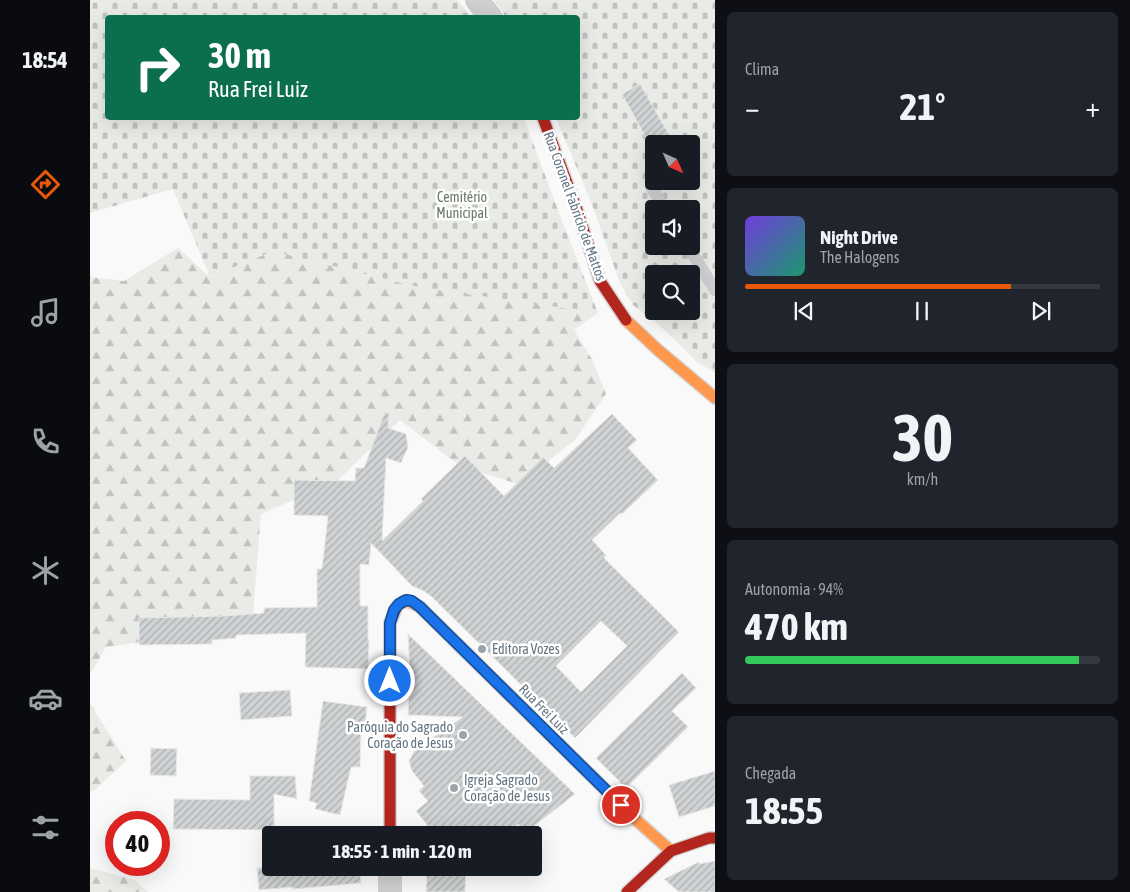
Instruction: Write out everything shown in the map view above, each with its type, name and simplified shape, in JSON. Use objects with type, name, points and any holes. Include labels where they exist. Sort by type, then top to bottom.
[{"type":"street","points":[[476,0],[488,15]]},
{"type":"street","name":"Rua Coronel Fabricio de Mattos","points":[[544,120],[578,210],[600,281],[624,318],[658,350],[715,398]]},
{"type":"street","name":"Rua Frei Luiz","points":[[390,826],[390,623],[394,610],[406,600],[412,601],[420,607],[634,818],[671,851]]},
{"type":"street","points":[[628,892],[671,851],[709,838],[715,838]]},
{"type":"street","points":[[390,876],[390,892]]},
{"type":"lane","points":[[694,255],[715,290]]},
{"type":"green space","name":"Cemitério Municipal","points":[[90,0],[457,0],[470,15],[105,15],[105,120],[525,120],[598,313],[418,287],[273,251],[210,277],[173,189],[90,213]]},
{"type":"green space","points":[[494,0],[715,0],[715,373],[696,361],[653,320],[700,320],[700,265],[645,265],[645,314],[633,305],[620,283],[591,202],[557,120],[580,120],[580,15],[505,15]]},
{"type":"green space","points":[[178,248],[210,277],[273,251],[418,287],[598,313],[574,330],[592,359],[606,394],[575,440],[518,484],[460,466],[400,420],[337,481],[261,514],[252,626],[106,647],[90,674],[90,277],[124,281]]},
{"type":"green space","points":[[90,703],[126,761],[94,791],[90,791]]},
{"type":"green space","points":[[90,868],[105,872],[105,876],[120,876],[135,880],[148,892],[90,892]]},
{"type":"building","points":[[640,84],[669,135],[645,136],[622,94]]},
{"type":"building","points":[[385,412],[389,413],[388,428],[406,434],[408,447],[401,463],[386,458],[382,541],[465,456],[504,496],[543,457],[554,468],[612,414],[637,440],[628,448],[658,480],[592,540],[606,555],[604,558],[679,632],[575,738],[431,596],[412,586],[371,543],[369,565],[360,564],[360,606],[368,606],[368,669],[305,667],[306,633],[236,635],[236,638],[212,640],[212,644],[139,645],[139,618],[224,616],[264,613],[264,608],[317,607],[317,569],[322,569],[328,516],[294,515],[294,480],[355,481],[356,468],[364,468]],"holes":[[[601,621],[627,646],[581,692],[556,666]]]},
{"type":"building","points":[[408,634],[575,794],[534,826],[520,826],[518,824],[515,826],[428,826],[416,811],[428,801],[419,791],[424,786],[412,771],[409,761],[415,750],[463,717],[408,715],[409,691],[411,691]]},
{"type":"building","points":[[682,673],[696,688],[672,711],[688,727],[626,788],[596,758]]},
{"type":"building","points":[[290,690],[292,716],[241,720],[239,693]]},
{"type":"building","points":[[323,701],[367,707],[364,732],[361,732],[360,767],[351,767],[340,815],[315,809],[317,803],[309,801]]},
{"type":"building","points":[[151,748],[177,749],[176,776],[150,775]]},
{"type":"building","points":[[715,771],[715,806],[679,817],[669,785]]},
{"type":"building","points":[[250,776],[295,776],[297,799],[274,794],[274,826],[262,826],[262,830],[173,829],[174,799],[250,800]]},
{"type":"building","points":[[715,861],[715,892],[679,892],[664,879],[699,862],[699,864]]},
{"type":"building","points":[[257,868],[262,868],[262,876],[361,876],[361,883],[259,890]]},
{"type":"building","points":[[427,876],[466,876],[465,892],[426,892]]},
{"type":"traffic: slow","points":[[626,320],[715,398]]},
{"type":"traffic: slow","points":[[403,602],[408,601],[420,607],[634,818],[671,851]]},
{"type":"traffic: jam","points":[[544,120],[577,210],[600,281],[626,320]]},
{"type":"traffic: jam","points":[[390,826],[390,623],[397,606],[403,602]]},
{"type":"traffic: jam","points":[[627,892],[671,851],[709,838],[715,838]]},
{"type":"place","name":"Editora Vozes","points":[[482,649]]},
{"type":"place","name":"Paróquia do Sagrado Coração de Jesus","points":[[463,735]]},
{"type":"place","name":"Igreja Sagrado Coração de Jesus","points":[[454,788]]},
{"type":"route","points":[[390,681],[390,623],[394,610],[399,604],[406,600],[412,601],[621,805]]}]
